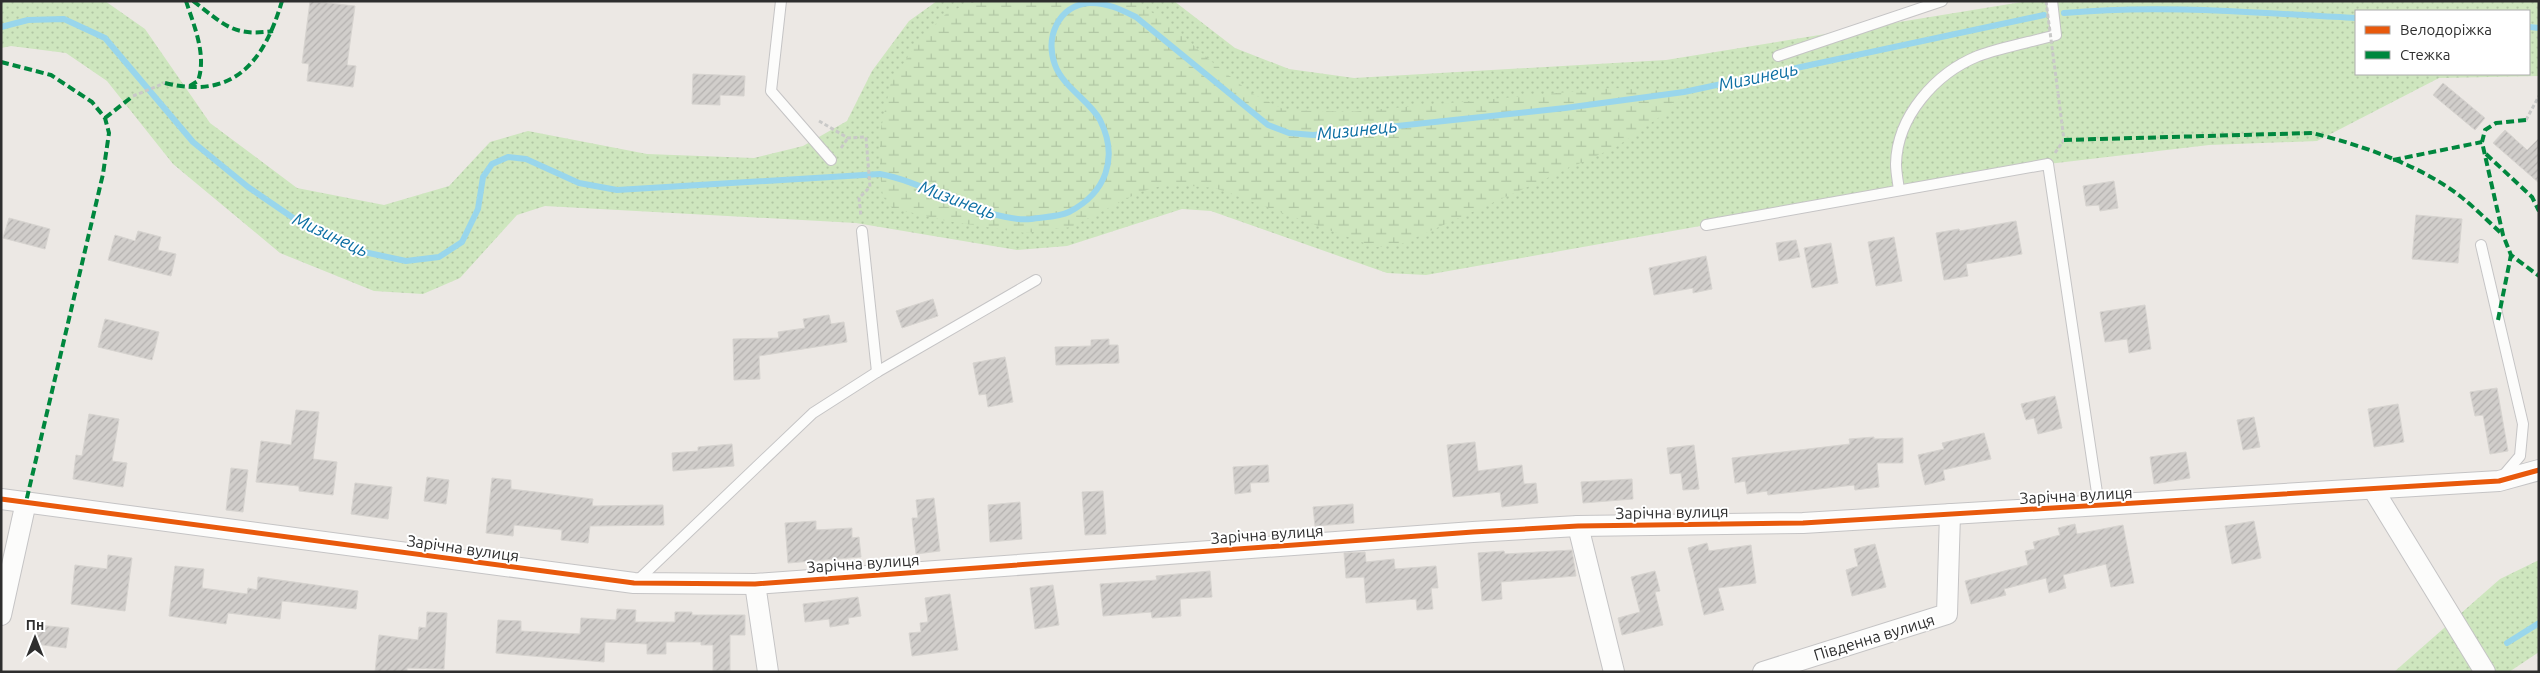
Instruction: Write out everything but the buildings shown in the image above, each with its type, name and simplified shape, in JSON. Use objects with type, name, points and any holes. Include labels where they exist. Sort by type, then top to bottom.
[{"type":"street","name":"Зарічна вулиця","points":[[1,499],[634,584],[755,584],[1578,526],[1803,523],[2499,481],[2539,470]]},
{"type":"street","points":[[2373,488],[2485,672]]},
{"type":"street","points":[[1,615],[26,502]]},
{"type":"street","name":"Південна вулиця","points":[[1763,672],[1947,614],[1950,514]]},
{"type":"street","points":[[1578,526],[1614,672]]},
{"type":"street","points":[[755,584],[768,672]]},
{"type":"lane","points":[[781,1],[771,91],[831,160]]},
{"type":"lane","points":[[1778,56],[1942,1]]},
{"type":"lane","points":[[1899,190],[1896,163],[1900,139],[1915,106],[1943,76],[1978,56],[2056,35],[2052,1]]},
{"type":"lane","points":[[1706,225],[2048,164],[2099,506]]},
{"type":"lane","points":[[862,231],[877,372]]},
{"type":"lane","points":[[2481,245],[2523,424],[2520,456],[2499,481]]},
{"type":"lane","points":[[634,584],[814,413],[877,372],[1036,280]]},
{"type":"path","points":[[2046,1],[2064,140]]},
{"type":"path","points":[[133,96],[165,83]]},
{"type":"path","points":[[2526,120],[2539,96]]},
{"type":"path","points":[[848,138],[866,137],[870,187],[859,198]]},
{"type":"green space","points":[[1,1],[105,1],[145,29],[210,123],[297,188],[384,205],[449,186],[490,142],[528,131],[647,154],[754,158],[803,146],[847,121],[872,71],[909,21],[937,1],[1174,1],[1235,48],[1289,69],[1354,78],[1666,60],[2028,1],[2539,1],[2539,76],[2439,78],[2317,141],[2209,145],[2048,164],[1426,275],[1387,273],[1211,211],[1182,209],[1067,246],[1017,250],[856,223],[545,206],[517,215],[460,278],[423,294],[374,291],[280,253],[173,164],[107,81],[66,53],[11,46],[1,48]]},
{"type":"green space","points":[[977,1],[1134,2],[1170,23],[1206,57],[1251,93],[1285,110],[1350,112],[1612,88],[1684,92],[1667,112],[1616,147],[1399,245],[1375,247],[1215,188],[1168,184],[1140,192],[1071,227],[1025,233],[947,221],[892,208],[883,197],[880,174],[880,133],[891,82],[919,40],[948,12]]},
{"type":"green space","points":[[2539,560],[2539,652],[2509,672],[2394,672],[2500,579]]},
{"type":"waterway","name":"Мизинець","points":[[1,27],[28,20],[64,19],[105,38],[193,142],[248,187],[305,226],[364,252],[406,261],[439,257],[462,242],[478,209],[483,177],[492,164],[508,157],[526,159],[579,183],[617,190],[880,174],[898,178],[976,209],[1014,219],[1031,219],[1065,214],[1082,204],[1092,195],[1106,173],[1108,161],[1106,134],[1100,120],[1096,113],[1064,80],[1055,65],[1052,54],[1053,34],[1062,17],[1078,5],[1089,3],[1108,5],[1136,17],[1268,125],[1289,133],[1313,135],[1565,108],[1684,92],[2044,15]]},
{"type":"waterway","name":"Мизинець","points":[[2064,13],[2100,10],[2173,9],[2355,18]]},
{"type":"waterway","name":"Мизинець","points":[[2530,27],[2539,28]]},
{"type":"waterway","points":[[2507,643],[2539,623]]},
{"type":"marked path","points":[[186,1],[196,30],[201,61],[198,81],[188,87]]},
{"type":"marked path","points":[[193,1],[229,27],[248,32],[273,31]]},
{"type":"marked path","points":[[165,83],[189,87],[210,86],[228,81],[243,71],[266,42],[282,1]]},
{"type":"marked path","points":[[1,62],[51,75],[92,102],[105,118],[109,133],[103,174],[26,502]]},
{"type":"marked path","points":[[105,118],[133,96]]},
{"type":"marked path","points":[[2526,120],[2496,123],[2485,130],[2482,142],[2503,235],[2511,255],[2539,276]]},
{"type":"marked path","points":[[2064,140],[2312,133],[2370,150],[2427,175],[2460,196],[2503,235]]},
{"type":"marked path","points":[[2393,160],[2482,142]]},
{"type":"marked path","points":[[2486,154],[2532,197],[2539,211]]},
{"type":"marked path","points":[[2498,320],[2511,255]]},
{"type":"cycle path","points":[[1,499],[634,583],[755,584],[1473,532],[1578,526],[1803,523],[2499,481],[2539,470]]}]
